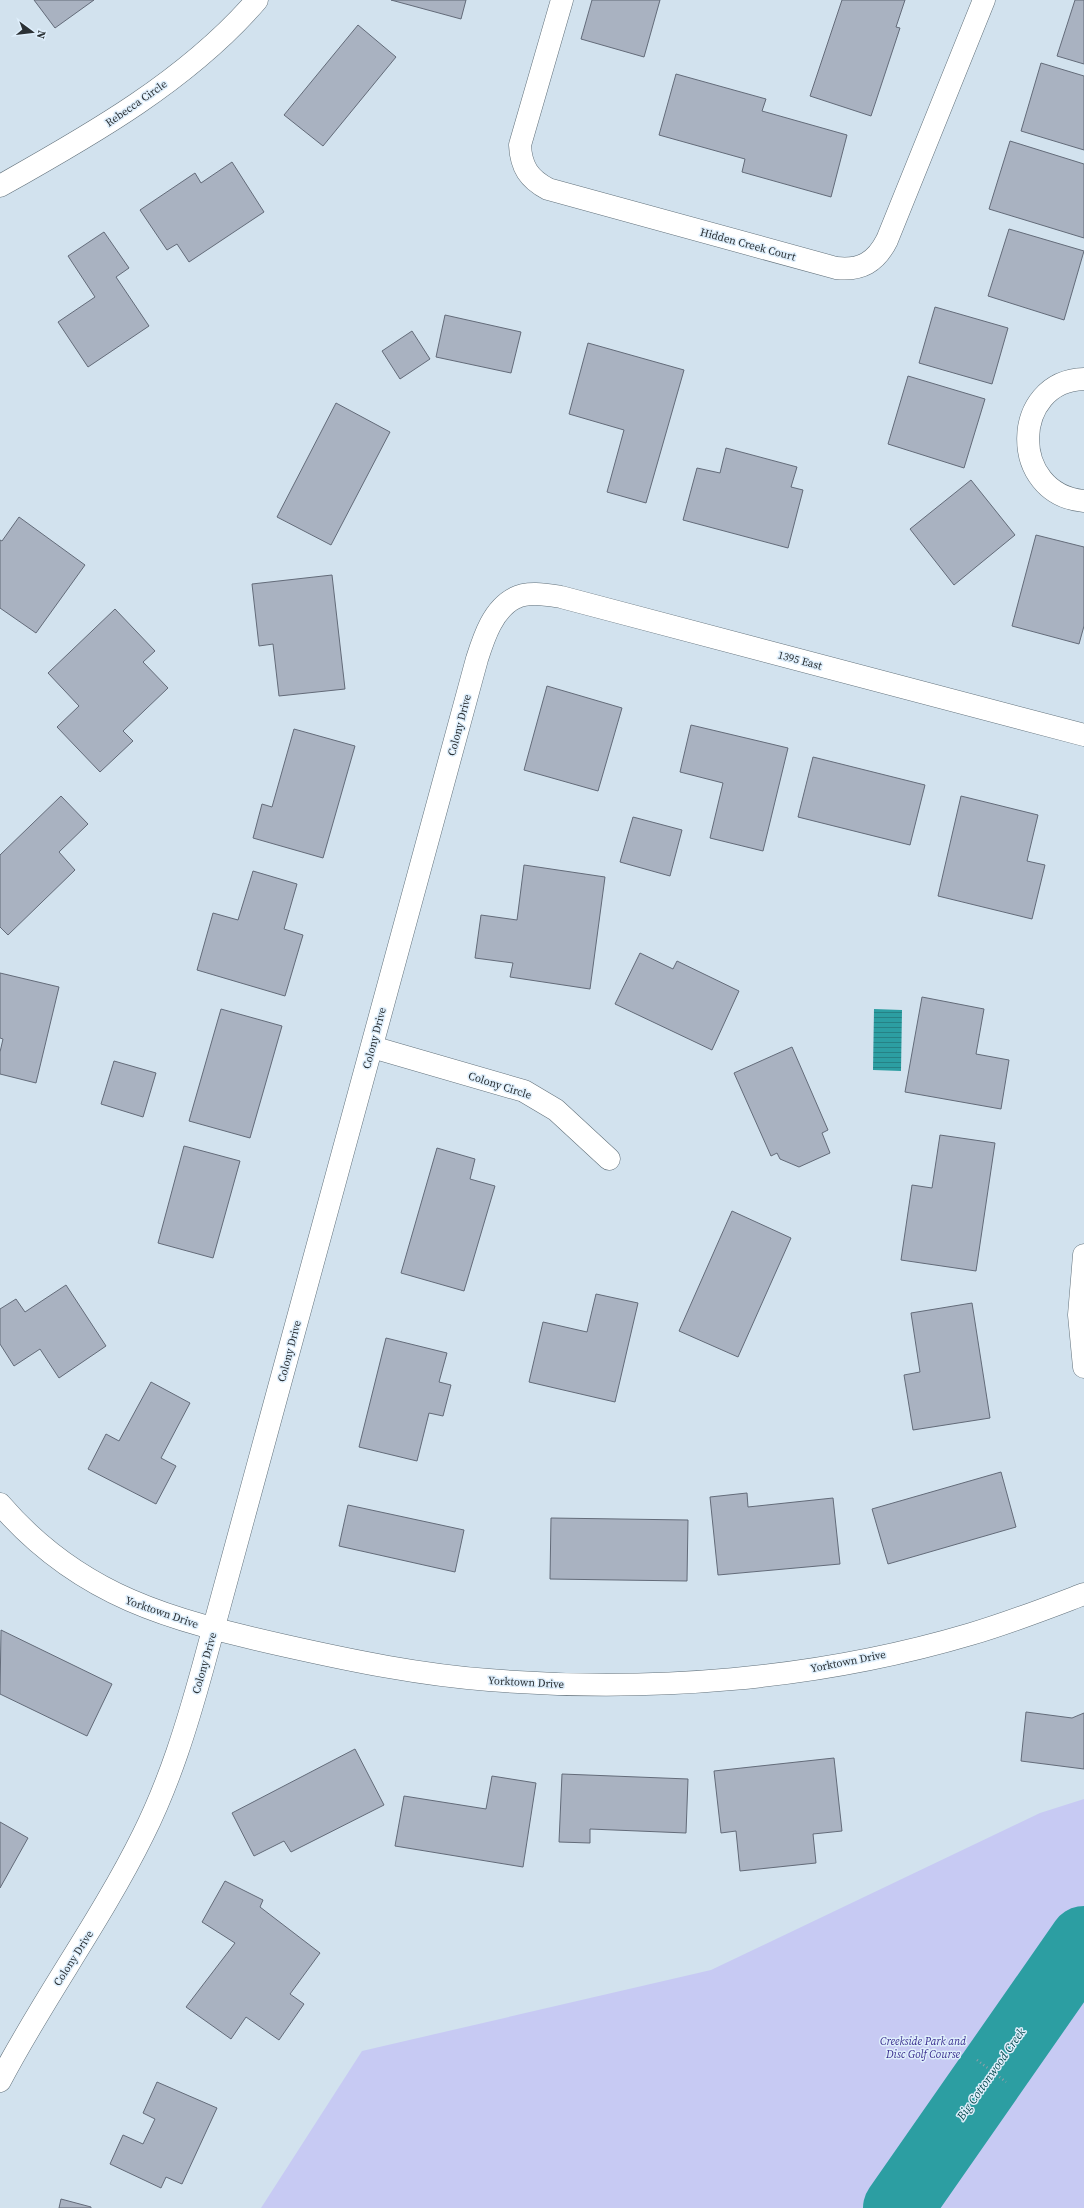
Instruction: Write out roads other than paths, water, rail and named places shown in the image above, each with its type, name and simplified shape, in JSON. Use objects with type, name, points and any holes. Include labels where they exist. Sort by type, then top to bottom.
[{"type":"street","name":"Rebecca Circle","points":[[0,186],[68,148],[137,102],[194,61],[258,0]]},
{"type":"street","name":"Hidden Creek Court","points":[[562,0],[520,146],[523,166],[529,176],[548,189],[836,268],[849,269],[862,266],[873,260],[882,251],[984,0]]},
{"type":"street","points":[[1084,379],[1059,386],[1041,401],[1030,422],[1027,444],[1033,467],[1047,486],[1066,498],[1084,501]]},
{"type":"street","name":"1395 East","points":[[516,597],[546,595],[576,600],[1084,735]]},
{"type":"street","name":"Colony Drive","points":[[0,2081],[26,2032],[92,1928],[143,1834],[164,1788],[182,1741],[214,1629],[482,641],[490,624],[501,608],[516,597]]},
{"type":"street","name":"Colony Circle","points":[[372,1047],[506,1085],[530,1094],[556,1110],[609,1159]]},
{"type":"street","points":[[1084,1255],[1079,1315],[1084,1367]]},
{"type":"street","name":"Yorktown Drive","points":[[0,1504],[33,1537],[88,1580],[140,1606],[214,1629],[332,1656],[426,1672],[487,1680],[567,1685],[645,1685],[726,1679],[809,1669],[886,1654],[970,1634],[1084,1594]]},
{"type":"waterway","name":"Big Cottonwood Creek","points":[[898,2208],[1084,1941]]},
{"type":"park label","name":"Creekside Park and Disc Golf Course","points":[[923,2047]]}]
